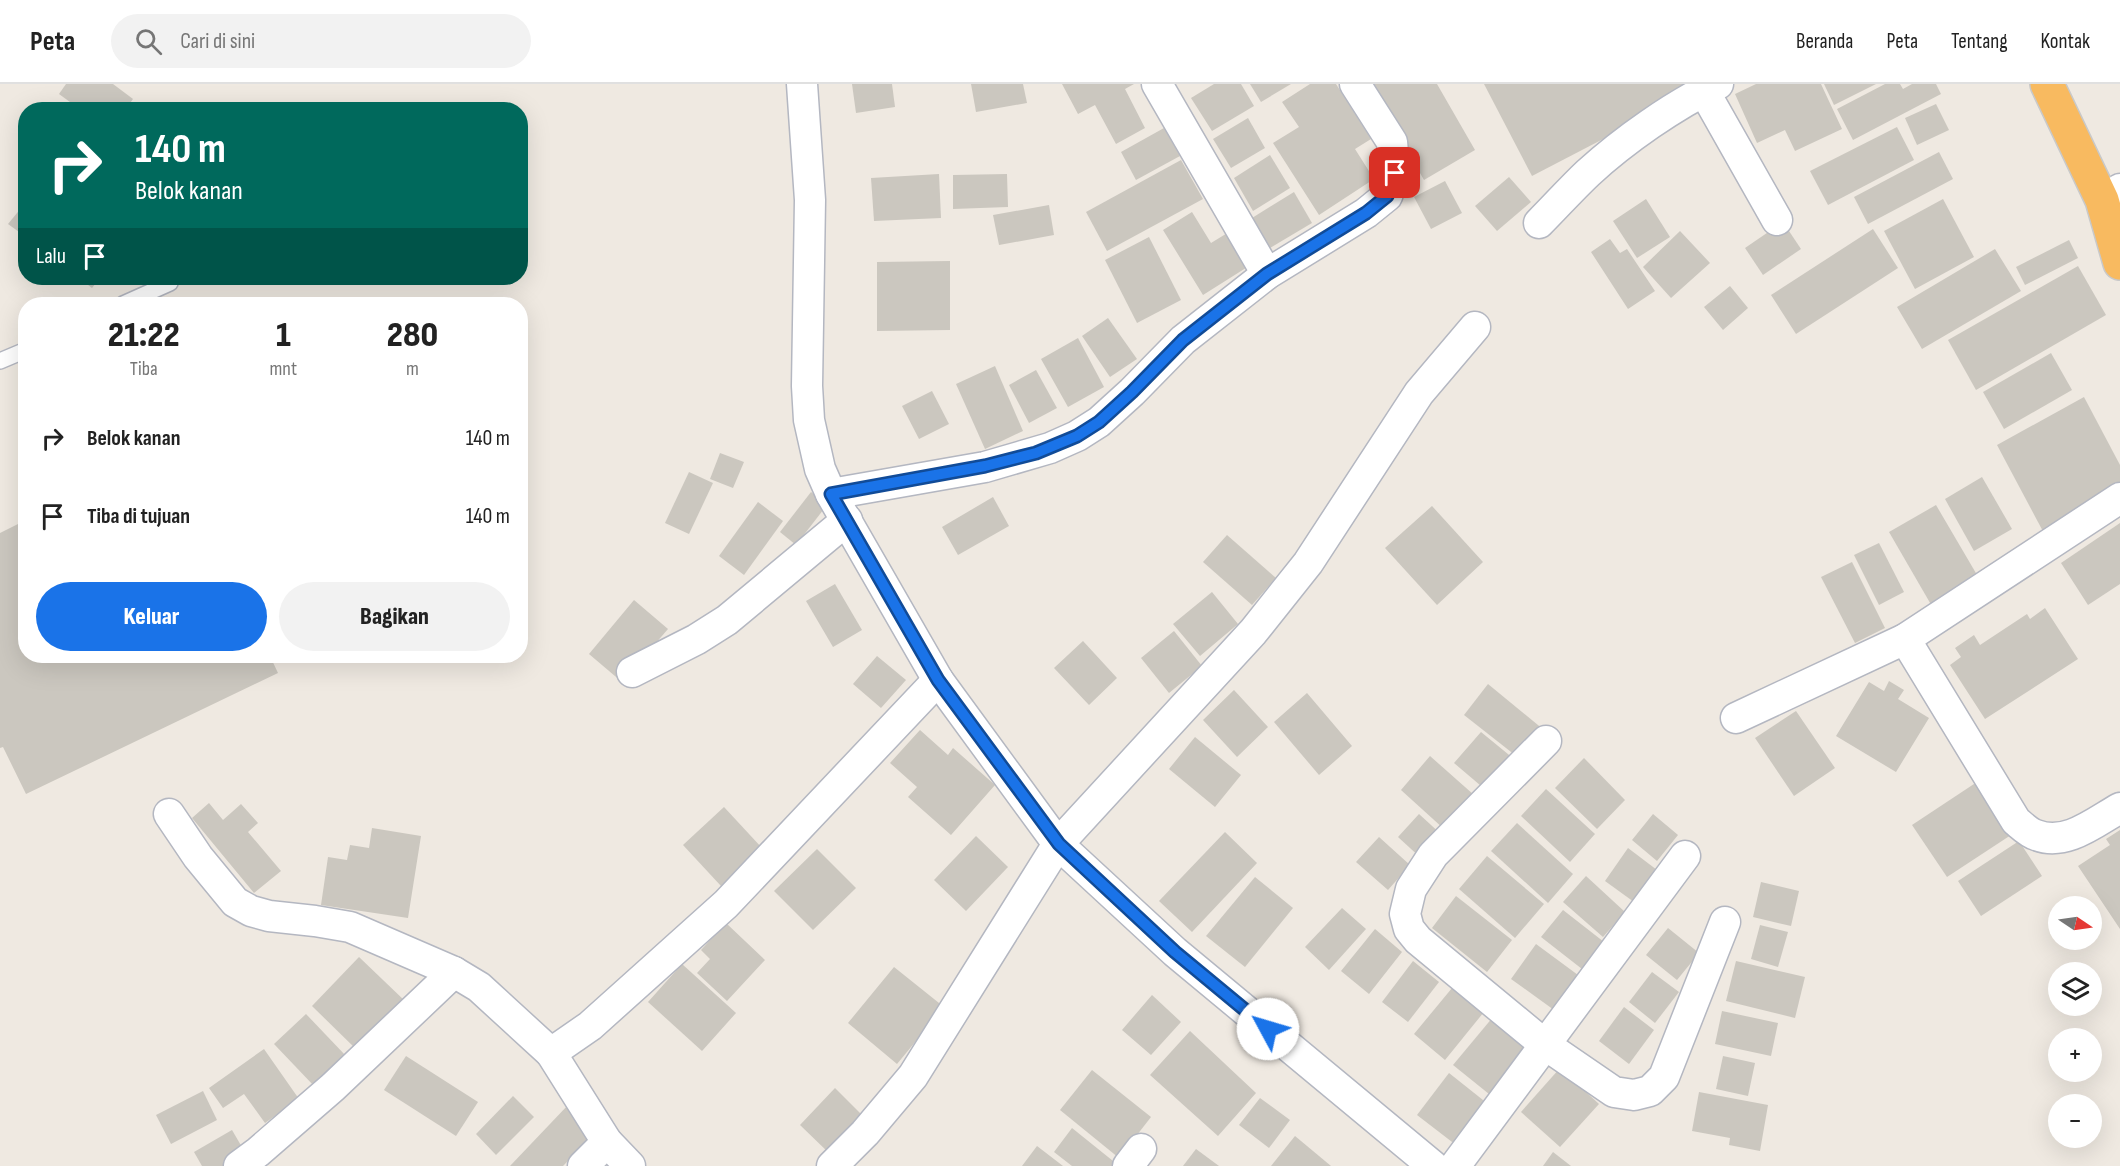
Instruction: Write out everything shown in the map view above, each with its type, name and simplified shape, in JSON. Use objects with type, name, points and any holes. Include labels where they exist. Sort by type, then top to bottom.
[{"type":"highway","points":[[2047,84],[2111,194],[2120,263]]},
{"type":"street","points":[[802,84],[810,200],[807,386],[809,420],[820,469],[831,494],[938,680],[1059,844],[1175,952],[1433,1166]]},
{"type":"street","points":[[1157,84],[1267,274]]},
{"type":"street","points":[[831,494],[985,466],[1041,451],[1077,436],[1099,422],[1183,340],[1267,274],[1366,213],[1387,196],[1395,173],[1392,142],[1355,84]]},
{"type":"street","points":[[1539,223],[1588,173],[1623,145],[1711,87],[1777,220]]},
{"type":"street","points":[[832,1166],[865,1133],[913,1076],[1059,844],[1260,624],[1308,563],[1419,393],[1475,327]]},
{"type":"street","points":[[1736,718],[1905,639],[2120,498]]},
{"type":"street","points":[[632,672],[697,639],[727,620],[847,520]]},
{"type":"street","points":[[1905,639],[2016,821],[2034,835],[2049,838],[2071,836],[2120,808]]},
{"type":"street","points":[[551,1053],[590,1026],[726,904],[938,680]]},
{"type":"street","points":[[1546,741],[1432,855],[1411,889],[1405,914],[1409,929],[1418,940],[1544,1044],[1614,1092],[1634,1095],[1650,1091],[1664,1077],[1725,922]]},
{"type":"street","points":[[169,814],[198,857],[228,893],[236,902],[251,911],[269,916],[350,927],[454,972],[479,987],[551,1053],[607,1142],[630,1166]]},
{"type":"street","points":[[1455,1166],[1685,856]]},
{"type":"street","points":[[239,1166],[333,1087],[454,972]]},
{"type":"street","points":[[583,1166],[607,1142]]},
{"type":"lane","points":[[139,297],[166,285]]},
{"type":"lane","points":[[0,361],[18,353]]},
{"type":"building","points":[[66,84],[113,84],[133,99],[131,102],[70,102],[59,94]]},
{"type":"building","points":[[852,84],[892,84],[895,107],[856,113]]},
{"type":"building","points":[[971,84],[1023,84],[1027,103],[976,112]]},
{"type":"building","points":[[1062,84],[1134,84],[1125,89],[1145,128],[1116,144],[1095,105],[1078,114]]},
{"type":"building","points":[[1214,84],[1241,84],[1254,106],[1212,131],[1191,98]]},
{"type":"building","points":[[1250,84],[1291,84],[1261,102]]},
{"type":"building","points":[[1310,84],[1336,84],[1371,139],[1355,149],[1374,179],[1319,215],[1273,143],[1299,127],[1282,102]]},
{"type":"building","points":[[1369,84],[1437,84],[1475,150],[1424,180]]},
{"type":"building","points":[[1484,84],[1709,84],[1532,176]]},
{"type":"building","points":[[1756,84],[1821,84],[1842,129],[1795,151],[1785,130],[1757,143],[1735,94]]},
{"type":"building","points":[[1824,84],[1876,84],[1834,105]]},
{"type":"building","points":[[1885,84],[1900,84],[1903,89],[1912,84],[1936,84],[1941,94],[1853,140],[1837,109]]},
{"type":"building","points":[[1936,104],[1949,130],[1917,145],[1905,118]]},
{"type":"building","points":[[1248,118],[1265,148],[1231,168],[1213,139]]},
{"type":"building","points":[[1897,127],[1914,160],[1828,205],[1810,171]]},
{"type":"building","points":[[1164,128],[1180,156],[1136,180],[1121,152]]},
{"type":"building","points":[[1939,152],[1953,179],[1868,224],[1854,197]]},
{"type":"building","points":[[1270,155],[1290,188],[1253,211],[1234,178]]},
{"type":"building","points":[[1181,160],[1203,199],[1107,251],[1086,212]]},
{"type":"building","points":[[939,174],[941,218],[874,221],[871,178]]},
{"type":"building","points":[[1007,174],[1008,207],[953,209],[953,175]]},
{"type":"building","points":[[1509,177],[1531,202],[1497,231],[1475,206]]},
{"type":"building","points":[[1445,181],[1462,213],[1431,229],[1414,197]]},
{"type":"building","points":[[1294,192],[1312,223],[1270,248],[1252,218]]},
{"type":"building","points":[[1646,199],[1670,237],[1637,258],[1613,221]]},
{"type":"building","points":[[1943,199],[1974,257],[1915,289],[1884,231]]},
{"type":"building","points":[[1049,205],[1054,235],[999,245],[993,215]]},
{"type":"building","points":[[18,212],[18,231],[8,224]]},
{"type":"building","points":[[1192,212],[1211,243],[1229,232],[1249,266],[1203,295],[1163,230]]},
{"type":"building","points":[[1783,222],[1801,249],[1763,275],[1745,248]]},
{"type":"building","points":[[1873,229],[1898,268],[1796,334],[1771,295]]},
{"type":"building","points":[[1680,231],[1710,263],[1671,298],[1643,267]]},
{"type":"building","points":[[1149,237],[1181,300],[1137,323],[1105,260]]},
{"type":"building","points":[[1610,239],[1620,253],[1627,249],[1655,291],[1628,309],[1591,252]]},
{"type":"building","points":[[2069,240],[2078,258],[2025,285],[2016,267]]},
{"type":"building","points":[[1995,249],[2021,291],[1922,349],[1897,307]]},
{"type":"building","points":[[950,261],[950,330],[877,331],[877,262]]},
{"type":"building","points":[[2078,266],[2106,315],[1976,390],[1948,340]]},
{"type":"building","points":[[1730,286],[1748,308],[1723,330],[1704,307]]},
{"type":"building","points":[[1108,318],[1137,359],[1110,377],[1082,336]]},
{"type":"building","points":[[1078,338],[1104,387],[1068,407],[1041,359]]},
{"type":"building","points":[[2051,353],[2072,390],[2004,429],[1983,392]]},
{"type":"building","points":[[995,366],[1023,431],[985,449],[956,384]]},
{"type":"building","points":[[1036,370],[1057,408],[1029,423],[1009,385]]},
{"type":"building","points":[[932,391],[949,424],[919,439],[902,406]]},
{"type":"building","points":[[2084,397],[2120,465],[2120,496],[2046,537],[1997,445]]},
{"type":"building","points":[[720,453],[744,462],[733,488],[710,479]]},
{"type":"building","points":[[689,472],[713,483],[689,534],[665,523]]},
{"type":"building","points":[[1982,477],[2012,529],[1974,551],[1945,499]]},
{"type":"building","points":[[811,492],[827,505],[796,545],[780,532]]},
{"type":"building","points":[[993,497],[1009,526],[958,555],[942,527]]},
{"type":"building","points":[[758,502],[783,521],[744,575],[719,556]]},
{"type":"building","points":[[1936,505],[1980,580],[1933,608],[1889,532]]},
{"type":"building","points":[[1432,506],[1483,562],[1437,605],[1385,548]]},
{"type":"building","points":[[2120,523],[2120,584],[2088,605],[2061,563]]},
{"type":"building","points":[[18,524],[18,663],[273,663],[278,673],[26,794],[3,747],[0,748],[0,533]]},
{"type":"building","points":[[1227,535],[1276,578],[1252,605],[1203,562]]},
{"type":"building","points":[[1879,543],[1904,592],[1879,605],[1854,555]]},
{"type":"building","points":[[1852,562],[1885,628],[1855,643],[1821,577]]},
{"type":"building","points":[[835,584],[862,630],[833,647],[806,601]]},
{"type":"building","points":[[1212,592],[1238,624],[1200,656],[1173,624]]},
{"type":"building","points":[[634,600],[668,629],[622,682],[589,654]]},
{"type":"building","points":[[2045,608],[2078,659],[1985,719],[1950,665],[1961,657],[1955,648],[1974,635],[1980,645],[2027,614],[2030,619]]},
{"type":"building","points":[[1174,631],[1202,666],[1169,693],[1141,658]]},
{"type":"building","points":[[1083,641],[1117,678],[1089,705],[1054,668]]},
{"type":"building","points":[[877,656],[906,680],[881,708],[853,684]]},
{"type":"building","points":[[1889,681],[1904,690],[1898,699],[1929,718],[1896,772],[1836,736],[1869,682],[1884,691]]},
{"type":"building","points":[[1488,684],[1544,730],[1520,759],[1464,715]]},
{"type":"building","points":[[1234,690],[1268,727],[1237,757],[1203,720]]},
{"type":"building","points":[[1307,693],[1352,746],[1319,775],[1274,722]]},
{"type":"building","points":[[1796,711],[1835,768],[1794,796],[1755,738]]},
{"type":"building","points":[[920,730],[948,755],[953,748],[995,785],[951,835],[908,797],[917,787],[890,763]]},
{"type":"building","points":[[1481,732],[1514,759],[1487,791],[1454,763]]},
{"type":"building","points":[[1195,737],[1241,775],[1215,807],[1169,769]]},
{"type":"building","points":[[1430,756],[1474,795],[1444,829],[1401,790]]},
{"type":"building","points":[[1584,758],[1625,800],[1597,829],[1555,788]]},
{"type":"building","points":[[1977,782],[2011,835],[1947,877],[1912,825]]},
{"type":"building","points":[[1546,789],[1595,834],[1570,862],[1521,816]]},
{"type":"building","points":[[209,803],[223,820],[241,804],[258,823],[248,832],[281,871],[254,893],[192,818]]},
{"type":"building","points":[[724,807],[762,848],[721,886],[683,845]]},
{"type":"building","points":[[1419,814],[1443,836],[1422,859],[1398,837]]},
{"type":"building","points":[[1653,814],[1678,835],[1657,861],[1632,840]]},
{"type":"building","points":[[1517,823],[1573,874],[1548,903],[1491,851]]},
{"type":"building","points":[[372,828],[421,836],[408,918],[321,905],[328,857],[347,860],[350,845],[369,848]]},
{"type":"building","points":[[2120,830],[2120,929],[2102,902],[2102,896],[2098,896],[2078,866],[2110,845],[2106,839]]},
{"type":"building","points":[[1225,832],[1257,863],[1192,932],[1159,901]]},
{"type":"building","points":[[976,836],[1008,867],[966,911],[934,880]]},
{"type":"building","points":[[1379,837],[1410,865],[1388,890],[1356,862]]},
{"type":"building","points":[[2019,841],[2042,876],[1981,916],[1958,881]]},
{"type":"building","points":[[1628,848],[1657,870],[1634,902],[1605,881]]},
{"type":"building","points":[[817,849],[856,888],[813,930],[774,891]]},
{"type":"building","points":[[1487,856],[1544,904],[1515,938],[1459,889]]},
{"type":"building","points":[[1586,876],[1625,912],[1603,937],[1563,902]]},
{"type":"building","points":[[1255,877],[1293,908],[1245,967],[1206,936]]},
{"type":"building","points":[[1761,882],[1799,891],[1791,926],[1753,917]]},
{"type":"building","points":[[1456,896],[1512,940],[1487,972],[1432,928]]},
{"type":"building","points":[[1342,908],[1366,929],[1329,970],[1305,947]]},
{"type":"building","points":[[1563,910],[1604,942],[1582,969],[1541,937]]},
{"type":"building","points":[[726,923],[765,960],[727,1001],[697,973],[710,959],[701,950]]},
{"type":"building","points":[[1760,925],[1788,932],[1778,967],[1751,959]]},
{"type":"building","points":[[1668,928],[1699,953],[1677,980],[1646,955]]},
{"type":"building","points":[[1375,929],[1402,952],[1369,994],[1341,971]]},
{"type":"building","points":[[1536,944],[1578,975],[1554,1010],[1511,979]]},
{"type":"building","points":[[359,957],[406,1002],[358,1051],[312,1006]]},
{"type":"building","points":[[1413,961],[1439,982],[1408,1022],[1382,1002]]},
{"type":"building","points":[[1736,961],[1805,977],[1795,1018],[1726,1001]]},
{"type":"building","points":[[682,964],[736,1013],[702,1051],[648,1002]]},
{"type":"building","points":[[894,967],[944,1007],[897,1064],[848,1023]]},
{"type":"building","points":[[1652,972],[1679,992],[1655,1023],[1629,1002]]},
{"type":"building","points":[[1457,982],[1488,1007],[1445,1060],[1414,1034]]},
{"type":"building","points":[[1152,995],[1181,1022],[1151,1055],[1122,1030]]},
{"type":"building","points":[[1624,1007],[1654,1030],[1629,1064],[1599,1041]]},
{"type":"building","points":[[1722,1011],[1778,1023],[1771,1056],[1715,1044]]},
{"type":"building","points":[[306,1014],[346,1056],[315,1087],[274,1044]]},
{"type":"building","points":[[1493,1017],[1528,1046],[1489,1094],[1453,1065]]},
{"type":"building","points":[[1190,1031],[1256,1093],[1218,1136],[1150,1075]]},
{"type":"building","points":[[264,1049],[299,1099],[265,1123],[244,1094],[223,1108],[209,1088]]},
{"type":"building","points":[[406,1056],[478,1102],[456,1136],[384,1090]]},
{"type":"building","points":[[1723,1056],[1755,1063],[1748,1096],[1716,1089]]},
{"type":"building","points":[[1560,1068],[1599,1104],[1560,1147],[1521,1112]]},
{"type":"building","points":[[1092,1070],[1151,1117],[1119,1158],[1060,1110]]},
{"type":"building","points":[[1449,1073],[1488,1104],[1456,1145],[1417,1115]]},
{"type":"building","points":[[835,1088],[865,1118],[830,1154],[800,1125]]},
{"type":"building","points":[[203,1091],[217,1120],[171,1144],[156,1115]]},
{"type":"building","points":[[1699,1092],[1768,1105],[1760,1151],[1729,1145],[1730,1138],[1692,1131]]},
{"type":"building","points":[[513,1096],[534,1117],[496,1155],[476,1134]]},
{"type":"building","points":[[1260,1098],[1290,1120],[1269,1148],[1239,1125]]},
{"type":"building","points":[[569,1104],[597,1131],[563,1166],[510,1166]]},
{"type":"building","points":[[1072,1128],[1118,1165],[1072,1166],[1054,1152]]},
{"type":"building","points":[[232,1130],[246,1154],[225,1166],[202,1166],[194,1152]]},
{"type":"building","points":[[1295,1136],[1331,1166],[1271,1166]]},
{"type":"building","points":[[1037,1146],[1063,1166],[1022,1166]]},
{"type":"building","points":[[1196,1149],[1219,1166],[1183,1166]]},
{"type":"building","points":[[1553,1152],[1571,1166],[1543,1166]]},
{"type":"route","points":[[1268,1029],[1175,952],[1059,844],[938,680],[831,494],[985,466],[1036,453],[1077,436],[1099,422],[1183,340],[1267,274],[1366,213],[1387,196],[1395,173]]}]
